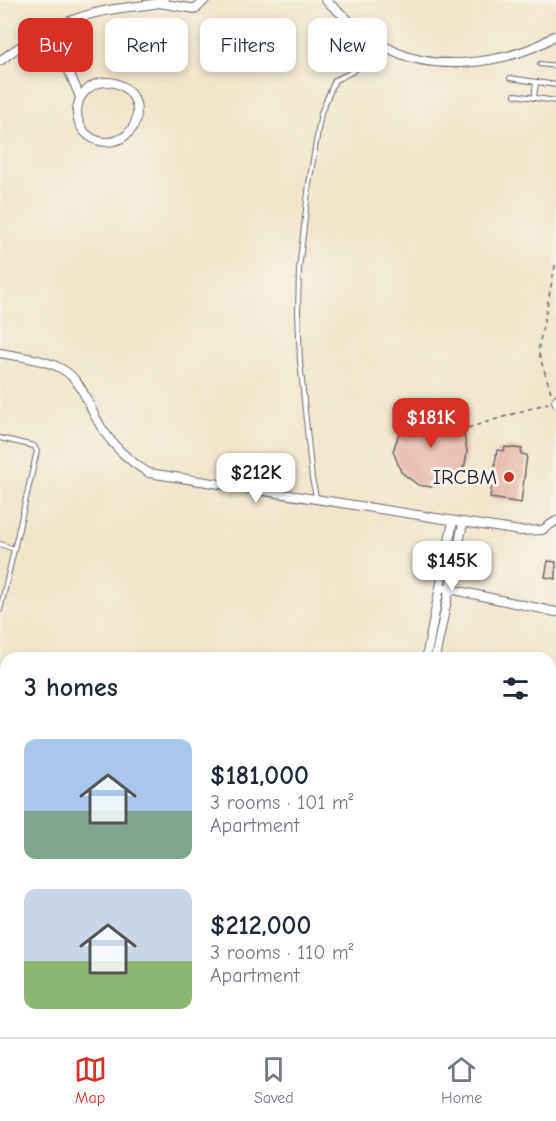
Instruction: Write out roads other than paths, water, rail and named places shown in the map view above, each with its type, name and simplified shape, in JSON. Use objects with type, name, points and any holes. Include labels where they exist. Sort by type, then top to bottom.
[{"type":"street","points":[[79,18],[111,9],[162,2],[196,9],[205,0]]},
{"type":"street","points":[[325,0],[346,18]]},
{"type":"street","points":[[387,46],[396,52],[424,60],[456,63],[487,62],[520,54],[556,35]]},
{"type":"street","points":[[0,61],[18,48]]},
{"type":"street","points":[[69,72],[80,97],[77,119],[82,130],[96,140],[107,142],[118,140],[128,134],[137,113],[135,102],[129,92],[120,85],[109,82],[98,83],[88,88],[80,97]]},
{"type":"street","points":[[0,353],[48,363],[64,370],[89,400],[96,418],[117,448],[132,464],[149,473],[520,531],[542,530],[556,521]]},
{"type":"street","points":[[436,652],[453,521]]},
{"type":"street","points":[[428,652],[463,523]]},
{"type":"street","points":[[445,588],[556,612]]},
{"type":"lane","points":[[540,64],[556,66]]},
{"type":"lane","points":[[317,501],[312,479],[300,362],[299,269],[309,184],[321,113],[335,80],[353,72]]},
{"type":"lane","points":[[510,78],[556,85]]},
{"type":"lane","points":[[534,98],[536,82]]},
{"type":"lane","points":[[515,95],[556,101]]},
{"type":"lane","points":[[0,438],[34,446],[37,451],[0,610]]},
{"type":"lane","points":[[0,544],[14,549]]},
{"type":"place","name":"IRCBM","points":[[509,477]]}]
